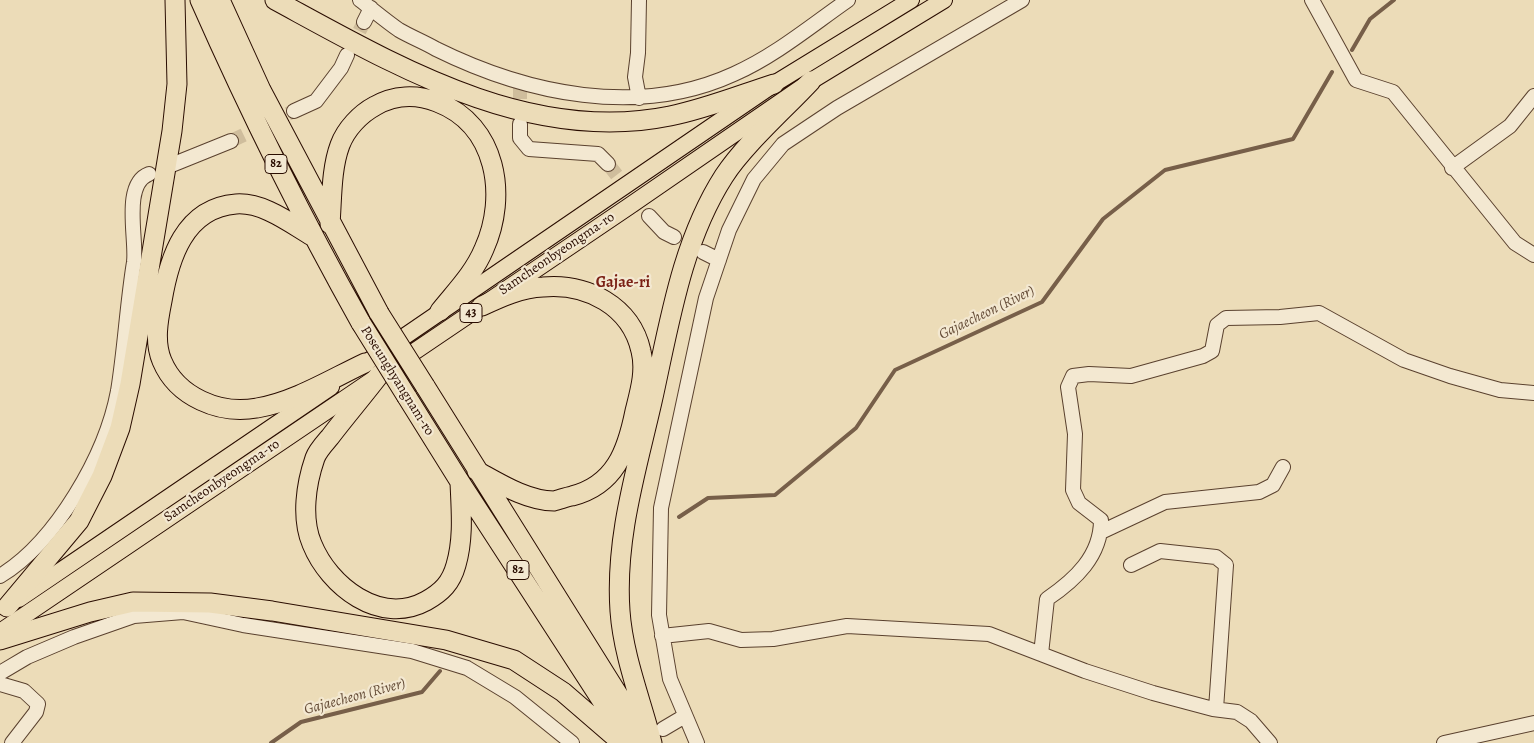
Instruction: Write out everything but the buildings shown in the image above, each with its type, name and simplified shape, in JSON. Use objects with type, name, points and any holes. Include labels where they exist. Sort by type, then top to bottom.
[{"type":"highway","points":[[4,610],[79,521],[102,476],[120,428],[130,384],[172,131],[177,84],[174,0]]},
{"type":"highway","name":"Poseunghyangnam-ro","points":[[200,0],[242,96],[312,236],[361,323],[460,482],[630,743]]},
{"type":"highway","name":"Poseunghyangnam-ro","points":[[220,0],[260,90],[379,313],[477,471],[655,738]]},
{"type":"highway","points":[[275,0],[378,55],[462,93],[531,114],[580,121],[624,121],[668,116],[709,106],[774,84]]},
{"type":"highway","points":[[655,738],[628,655],[620,612],[619,571],[628,499],[672,314],[694,236],[710,200],[725,174],[746,149],[811,81]]},
{"type":"highway","points":[[330,224],[335,167],[340,145],[352,125],[366,110],[386,100],[409,96],[428,98],[446,105],[466,118],[480,134],[490,155],[497,190],[497,208],[492,227],[470,276],[440,311]]},
{"type":"highway","points":[[312,236],[274,214],[254,207],[236,204],[216,209],[201,216],[176,246],[168,267],[157,325],[158,345],[162,360],[178,384],[190,394],[206,403],[227,409],[257,408],[284,400],[365,363]]},
{"type":"highway","points":[[477,471],[518,493],[554,501],[587,492],[604,480],[624,451],[630,437],[643,375],[642,352],[636,335],[629,321],[606,300],[585,292],[543,287],[510,293],[482,306]]},
{"type":"highway","points":[[380,374],[316,456],[309,479],[307,519],[311,543],[326,569],[344,588],[360,600],[376,606],[399,610],[418,605],[443,591],[456,566],[461,545],[460,482]]},
{"type":"highway","points":[[0,640],[90,612],[133,602],[210,603],[272,610],[446,640],[514,660],[563,692],[622,743]]},
{"type":"main road","name":"Samcheonbyeongma-ro","points":[[4,610],[774,84],[911,0]]},
{"type":"main road","name":"Samcheonbyeongma-ro","points":[[0,632],[811,81],[944,0]]},
{"type":"street","points":[[639,0],[638,53],[634,77],[639,98]]},
{"type":"street","points":[[365,4],[400,30],[476,68],[520,85],[590,97],[639,98],[685,92],[735,74],[781,47],[848,0]]},
{"type":"street","points":[[1312,0],[1356,80],[1393,92],[1452,168],[1515,244],[1534,255]]},
{"type":"street","points":[[697,743],[670,679],[662,636],[659,615],[661,508],[706,298],[729,230],[754,179],[783,144],[837,108],[1017,1]]},
{"type":"street","points":[[364,22],[365,4]]},
{"type":"street","points":[[294,111],[316,101],[347,55]]},
{"type":"street","points":[[1452,168],[1510,126],[1534,96]]},
{"type":"street","points":[[520,124],[520,138],[529,149],[598,154],[608,164]]},
{"type":"street","points":[[174,164],[231,141]]},
{"type":"street","points":[[0,576],[11,570],[52,531],[76,493],[101,444],[118,392],[136,248],[131,211],[136,187],[144,176],[149,174]]},
{"type":"street","points":[[649,216],[664,232],[674,237]]},
{"type":"street","points":[[703,252],[719,260]]},
{"type":"street","points":[[1041,654],[1047,599],[1080,572],[1093,555],[1101,532],[1101,520],[1079,502],[1073,490],[1075,434],[1068,387],[1073,376],[1089,374],[1130,376],[1203,356],[1212,350],[1217,325],[1226,318],[1280,317],[1319,313],[1404,360],[1450,376],[1500,390],[1534,393]]},
{"type":"street","points":[[1101,532],[1165,502],[1259,492],[1273,484],[1283,467]]},
{"type":"street","points":[[1131,565],[1160,551],[1216,557],[1226,565],[1216,709]]},
{"type":"street","points":[[0,673],[27,657],[66,640],[134,616],[184,612],[243,625],[412,651],[467,668],[515,697],[572,743]]},
{"type":"street","points":[[662,636],[710,631],[742,640],[773,639],[847,626],[969,631],[989,634],[1153,693],[1216,709],[1237,712],[1252,721],[1270,743]]},
{"type":"street","points":[[0,684],[24,691],[38,704],[36,712],[12,743]]},
{"type":"street","points":[[655,738],[685,716]]},
{"type":"street","points":[[1444,743],[1534,723]]},
{"type":"waterway","name":"Gajaecheon (River)","points":[[1352,50],[1370,19],[1394,0]]},
{"type":"waterway","name":"Gajaecheon (River)","points":[[679,517],[708,498],[775,495],[856,428],[895,370],[1042,302],[1103,219],[1165,170],[1293,139],[1332,72]]},
{"type":"waterway","name":"Gajaecheon (River)","points":[[271,743],[301,722],[422,692],[440,671]]},
{"type":"tunnel","points":[[350,50],[364,22]]},
{"type":"tunnel","points":[[520,88],[520,120]]},
{"type":"tunnel","points":[[231,141],[294,111]]},
{"type":"tunnel","points":[[608,164],[649,216]]},
{"type":"district","name":"Gajae-ri","points":[[623,283]]}]
